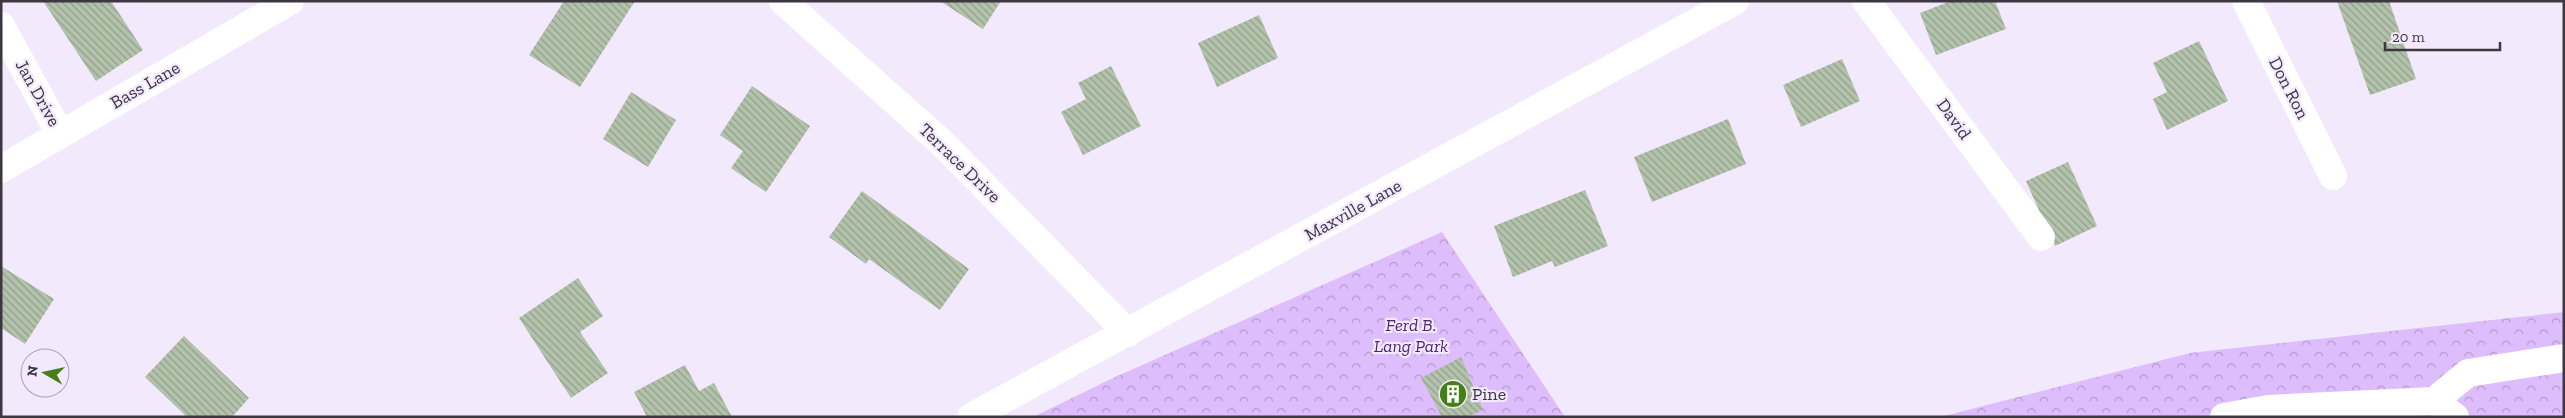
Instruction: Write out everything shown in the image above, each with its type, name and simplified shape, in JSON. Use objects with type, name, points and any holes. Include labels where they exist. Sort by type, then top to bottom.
[{"type":"street","name":"Bass Lane","points":[[1,169],[290,1]]},
{"type":"street","name":"Terrace Drive","points":[[783,1],[943,144],[1128,333]]},
{"type":"street","name":"Maxville Lane","points":[[971,417],[1735,1]]},
{"type":"street","name":"David","points":[[1866,1],[2041,237]]},
{"type":"street","name":"Don Ron","points":[[2246,1],[2333,176]]},
{"type":"street","name":"Jan Drive","points":[[1,26],[60,134]]},
{"type":"street","points":[[2224,417],[2268,409],[2434,400],[2468,373],[2564,358]]},
{"type":"street","points":[[2434,400],[2455,417]]},
{"type":"green space","name":"Ferd B. Lang Park","points":[[1442,232],[1565,417],[1033,417],[1113,378]]},
{"type":"green space","points":[[2564,312],[2564,417],[1940,417],[2190,353]]},
{"type":"building","points":[[43,1],[111,1],[143,50],[96,81]]},
{"type":"building","points":[[564,1],[635,1],[580,87],[529,55]]},
{"type":"building","points":[[940,1],[1001,1],[983,29]]},
{"type":"building","points":[[1951,1],[1995,1],[2006,29],[1936,55],[1920,13]]},
{"type":"building","points":[[2337,1],[2389,1],[2416,79],[2370,95]]},
{"type":"building","points":[[1259,15],[1278,58],[1217,87],[1198,43]]},
{"type":"building","points":[[2199,41],[2228,101],[2167,130],[2153,99],[2167,92],[2153,63]]},
{"type":"building","points":[[1842,59],[1860,101],[1801,127],[1783,85]]},
{"type":"building","points":[[1111,66],[1141,126],[1083,155],[1061,112],[1086,99],[1078,83]]},
{"type":"building","points":[[752,86],[810,126],[766,192],[731,168],[743,151],[720,135]]},
{"type":"building","points":[[631,92],[676,120],[648,167],[603,139]]},
{"type":"building","points":[[1728,119],[1746,164],[1652,202],[1634,157]]},
{"type":"building","points":[[2068,162],[2097,226],[2055,246],[2026,181]]},
{"type":"building","points":[[1585,190],[1608,246],[1555,267],[1552,261],[1513,277],[1494,226]]},
{"type":"building","points":[[862,191],[969,269],[940,310],[869,259],[866,264],[829,237]]},
{"type":"building","points":[[1,266],[54,299],[25,344],[1,328]]},
{"type":"building","points":[[578,278],[603,316],[580,332],[608,373],[571,398],[519,318]]},
{"type":"building","points":[[184,336],[249,398],[232,417],[187,417],[145,377]]},
{"type":"building","name":"Pine","points":[[1461,357],[1483,410],[1467,417],[1442,417],[1421,378]]},
{"type":"building","points":[[685,365],[699,391],[714,383],[732,417],[647,417],[634,392]]},
{"type":"place","name":"Pine","points":[[1453,394]]}]
